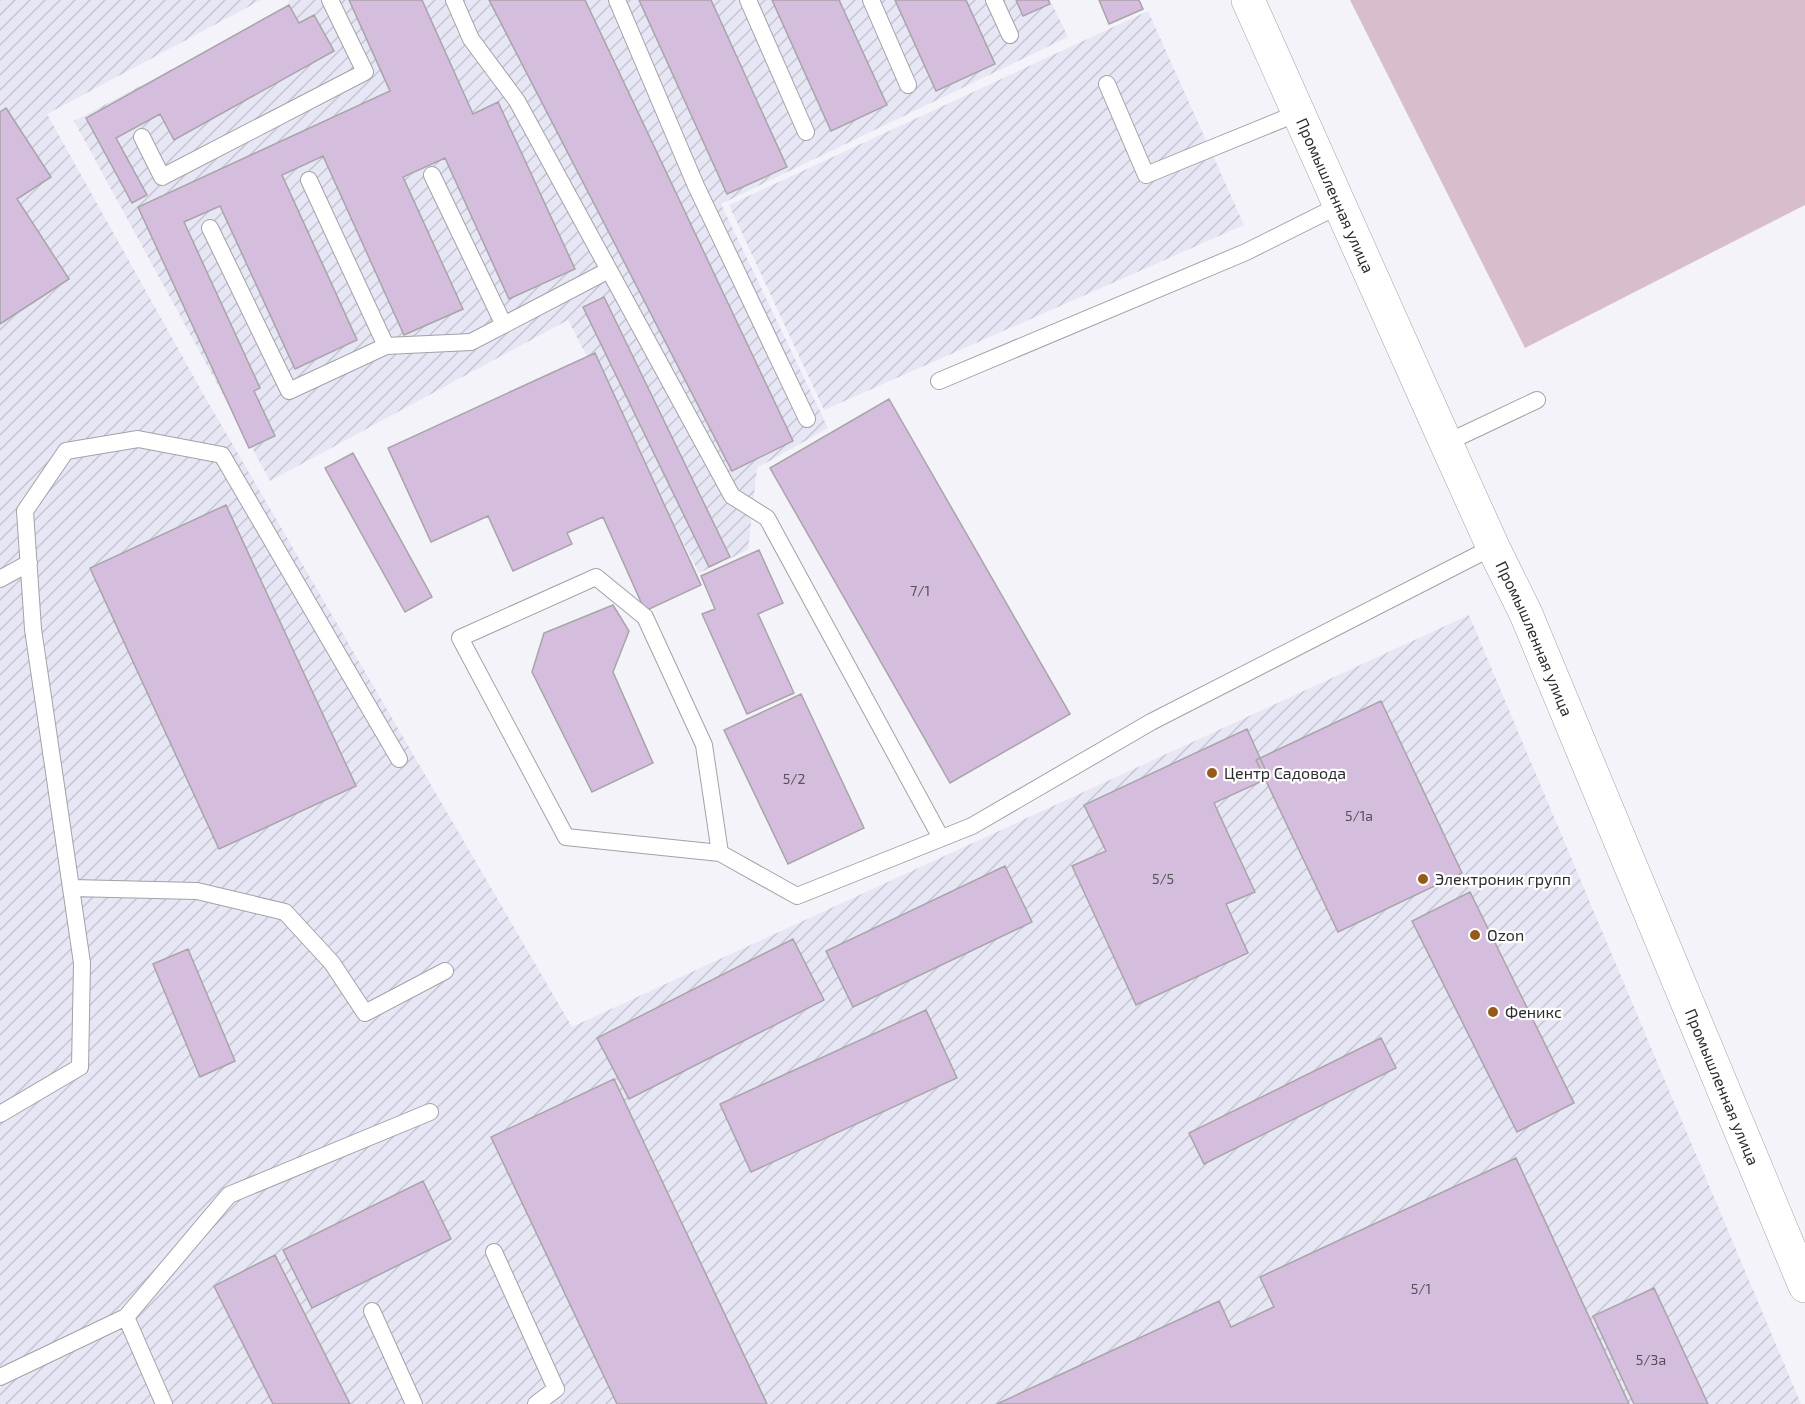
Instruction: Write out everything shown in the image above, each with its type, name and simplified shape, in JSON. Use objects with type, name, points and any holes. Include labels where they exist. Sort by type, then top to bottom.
[{"type":"street","name":"Промышленная улица","points":[[1248,0],[1493,547],[1526,614],[1805,1286]]},
{"type":"lane","points":[[142,137],[162,177],[365,72],[330,0]]},
{"type":"lane","points":[[454,0],[471,39],[517,101],[732,496],[767,518],[942,838]]},
{"type":"lane","points":[[617,0],[696,186],[807,419]]},
{"type":"lane","points":[[748,0],[806,132]]},
{"type":"lane","points":[[871,0],[908,85]]},
{"type":"lane","points":[[994,0],[1010,35]]},
{"type":"lane","points":[[1107,84],[1146,175],[1298,113]]},
{"type":"lane","points":[[432,175],[504,325]]},
{"type":"lane","points":[[309,180],[386,346]]},
{"type":"lane","points":[[939,381],[1246,252],[1340,205]]},
{"type":"lane","points":[[210,228],[289,391],[386,346],[471,342],[609,270]]},
{"type":"lane","points":[[1446,443],[1537,399]]},
{"type":"lane","points":[[0,1114],[80,1067],[82,963],[33,629],[25,511],[66,451],[138,439],[222,455],[399,759]]},
{"type":"lane","points":[[720,853],[704,745],[645,617],[596,577],[460,638],[566,837],[720,853],[797,896],[972,826],[1151,722],[1493,547]]},
{"type":"lane","points":[[0,579],[29,563]]},
{"type":"lane","points":[[71,888],[197,891],[285,912],[332,963],[365,1013],[445,970]]},
{"type":"lane","points":[[0,1377],[126,1317],[230,1195],[430,1112]]},
{"type":"lane","points":[[494,1252],[556,1389],[536,1404]]},
{"type":"lane","points":[[372,1311],[414,1404]]},
{"type":"lane","points":[[126,1317],[164,1404]]},
{"type":"shaded area","points":[[0,0],[261,0],[47,114],[205,397],[572,1027],[1469,615],[1801,1404],[0,1404]]},
{"type":"shaded area","points":[[289,0],[1050,0],[1068,37],[721,204],[828,428],[757,468],[748,550],[699,573],[568,320],[270,481],[74,121],[287,8]]},
{"type":"shaded area","points":[[1350,0],[1805,0],[1805,205],[1525,348]]},
{"type":"shaded area","points":[[1148,11],[1244,225],[824,410],[729,205]]},
{"type":"building","points":[[349,0],[422,0],[473,114],[498,102],[575,269],[509,299],[445,158],[403,177],[463,309],[404,335],[323,156],[282,175],[357,340],[295,369],[220,206],[184,222],[260,388],[254,391],[275,436],[249,448],[138,207],[390,91]]},
{"type":"building","points":[[489,0],[585,0],[793,441],[732,471]]},
{"type":"building","points":[[639,0],[711,0],[787,167],[727,194]]},
{"type":"building","points":[[772,0],[839,0],[887,105],[831,131]]},
{"type":"building","points":[[895,0],[966,0],[995,64],[936,91]]},
{"type":"building","points":[[1016,0],[1048,0],[1050,4],[1023,16]]},
{"type":"building","points":[[1099,0],[1139,0],[1143,9],[1109,24]]},
{"type":"building","points":[[289,5],[299,23],[314,15],[334,51],[174,140],[160,114],[116,138],[147,195],[132,203],[86,118]]},
{"type":"building","points":[[6,108],[51,177],[17,199],[69,279],[0,324],[0,112]]},
{"type":"building","points":[[604,297],[730,557],[709,567],[583,307]]},
{"type":"building","points":[[595,353],[701,585],[645,611],[603,517],[567,533],[572,544],[513,571],[488,516],[431,542],[388,448]]},
{"type":"building","points":[[889,399],[1070,714],[950,783],[770,468]]},
{"type":"building","points":[[353,453],[432,597],[405,612],[325,468]]},
{"type":"building","points":[[226,505],[356,786],[219,849],[90,568]]},
{"type":"building","points":[[759,550],[783,603],[758,614],[794,693],[747,714],[702,614],[715,609],[701,576]]},
{"type":"building","points":[[613,605],[629,631],[613,672],[653,763],[592,792],[532,672],[544,633]]},
{"type":"building","points":[[801,694],[864,828],[788,864],[724,730]]},
{"type":"building","points":[[1381,701],[1462,873],[1338,932],[1256,760]]},
{"type":"building","points":[[1247,729],[1269,778],[1214,803],[1255,892],[1226,904],[1248,953],[1136,1005],[1072,866],[1106,851],[1084,805]]},
{"type":"building","points":[[1005,866],[1032,922],[853,1007],[826,951]]},
{"type":"building","name":"Феникс","points":[[1470,892],[1574,1103],[1517,1132],[1412,921]]},
{"type":"building","points":[[793,939],[824,1000],[629,1099],[597,1038]]},
{"type":"building","points":[[188,949],[235,1061],[200,1077],[153,964]]},
{"type":"building","points":[[926,1010],[957,1078],[751,1172],[720,1104]]},
{"type":"building","points":[[1381,1038],[1396,1068],[1204,1164],[1189,1133]]},
{"type":"building","points":[[614,1079],[767,1404],[617,1404],[491,1137]]},
{"type":"building","points":[[1516,1158],[1629,1404],[997,1404],[1219,1301],[1231,1327],[1274,1307],[1260,1277]]},
{"type":"building","points":[[423,1181],[451,1239],[312,1308],[283,1250]]},
{"type":"building","points":[[275,1255],[350,1404],[273,1404],[214,1286]]},
{"type":"building","points":[[1654,1288],[1708,1404],[1634,1404],[1593,1316]]},
{"type":"place","name":"Центр Садовода","points":[[1212,773]]},
{"type":"place","name":"Электроник групп","points":[[1423,879]]},
{"type":"place","name":"Ozon","points":[[1475,935]]},
{"type":"place","name":"Феникс","points":[[1493,1012]]}]
